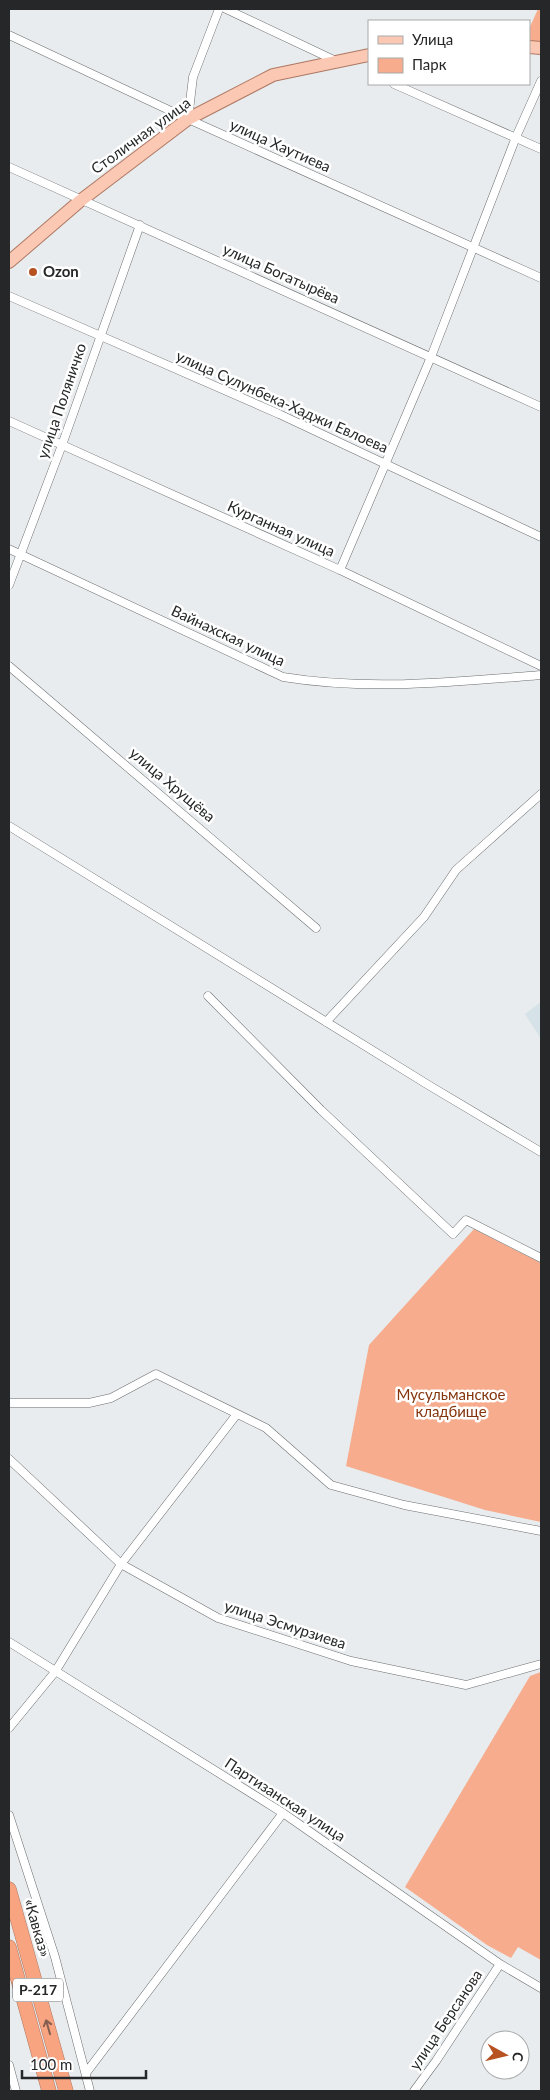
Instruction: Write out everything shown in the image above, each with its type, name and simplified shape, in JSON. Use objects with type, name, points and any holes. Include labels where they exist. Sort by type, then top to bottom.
[{"type":"highway","name":"«Кавказ»","points":[[9,1889],[66,2091]]},
{"type":"highway","name":"Р-217","points":[[9,1947],[50,2091]]},
{"type":"main road","name":"Столичная улица","points":[[9,262],[80,201],[188,119],[272,75],[368,55]]},
{"type":"street","points":[[188,119],[193,77],[219,9]]},
{"type":"street","points":[[226,9],[338,62]]},
{"type":"street","name":"улица Хаутиева","points":[[9,36],[541,278]]},
{"type":"street","points":[[340,570],[431,357],[516,137],[541,81]]},
{"type":"street","points":[[396,85],[541,149]]},
{"type":"street","name":"улица Богатырёва","points":[[9,167],[80,201],[140,225],[541,407]]},
{"type":"street","name":"улица Поляничко","points":[[9,585],[62,445],[99,336],[140,225]]},
{"type":"street","name":"улица Сулунбека-Хаджи Евлоева","points":[[9,296],[279,414],[541,536]]},
{"type":"street","name":"Курганная улица","points":[[9,421],[340,570],[541,666]]},
{"type":"street","name":"Вайнахская улица","points":[[9,550],[283,677],[320,683],[441,684],[541,675]]},
{"type":"street","name":"улица Хрущёва","points":[[9,666],[316,928]]},
{"type":"street","points":[[326,1022],[424,917],[456,870],[541,794]]},
{"type":"street","points":[[9,826],[541,1152]]},
{"type":"street","points":[[208,996],[321,1110],[453,1234],[466,1220],[541,1258]]},
{"type":"street","points":[[9,1403],[89,1403],[111,1398],[156,1374],[266,1428],[331,1485],[404,1505],[541,1531]]},
{"type":"street","points":[[9,1728],[55,1672],[121,1564],[237,1414]]},
{"type":"street","name":"улица Эсмурзиева","points":[[9,1459],[121,1564],[218,1618],[351,1661],[466,1685],[541,1664]]},
{"type":"street","name":"Партизанская улица","points":[[9,1642],[283,1813],[500,1964],[541,1988]]},
{"type":"street","points":[[86,2073],[283,1813]]},
{"type":"street","points":[[9,1815],[55,1958],[90,2091]]},
{"type":"street","name":"улица Берсанова","points":[[414,2091],[500,1964]]},
{"type":"street","points":[[9,2065],[10,2078],[16,2091]]},
{"type":"shaded area","points":[[541,1002],[541,1039],[525,1014]]},
{"type":"green space","points":[[538,9],[541,9],[541,48],[530,47],[530,27]]},
{"type":"green space","name":"Мусульманское кладбище","points":[[474,1229],[541,1263],[541,1522],[485,1510],[346,1466],[369,1345]]},
{"type":"green space","points":[[541,1672],[541,1960],[518,1947],[511,1958],[487,1945],[405,1887],[530,1676]]},
{"type":"place","name":"Ozon","points":[[33,272]]}]
